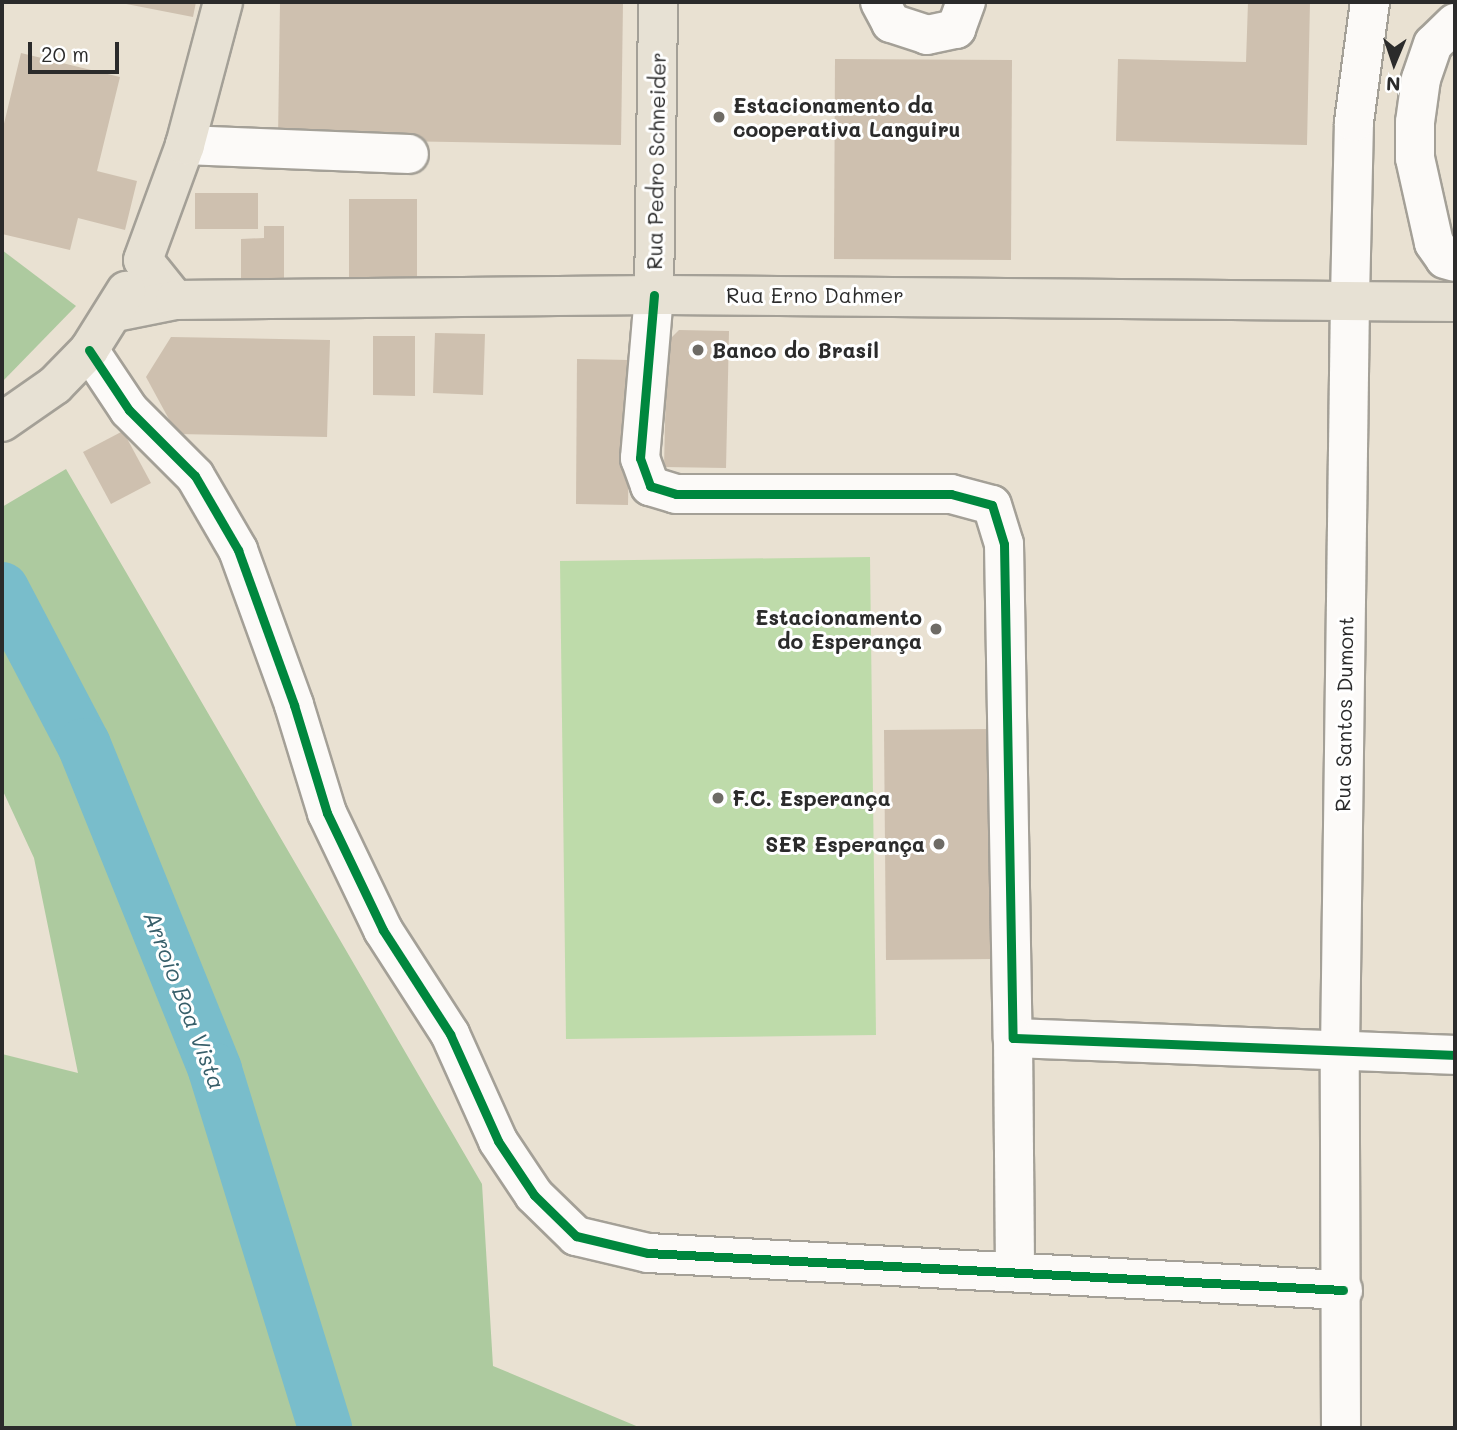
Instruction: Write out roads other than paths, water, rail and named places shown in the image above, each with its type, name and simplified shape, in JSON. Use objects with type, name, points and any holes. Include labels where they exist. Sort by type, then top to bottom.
[{"type":"main road","points":[[8,417],[55,385],[89,350],[115,312],[143,260],[185,145],[223,2]]},
{"type":"main road","name":"Rua Pedro Schneider","points":[[654,295],[658,2]]},
{"type":"main road","points":[[143,260],[174,300]]},
{"type":"main road","name":"Rua Erno Dahmer","points":[[115,312],[174,300],[654,295],[1350,298],[1455,302]]},
{"type":"street","points":[[880,2],[891,23],[926,34],[956,30],[966,2]]},
{"type":"street","name":"Rua Santos Dumont","points":[[1341,1428],[1343,1290],[1340,1053],[1350,298],[1354,122],[1370,2]]},
{"type":"street","points":[[1448,249],[1419,183],[1415,122],[1421,79],[1433,44],[1455,23]]},
{"type":"street","points":[[1354,122],[1415,122]]},
{"type":"street","points":[[185,145],[409,154]]},
{"type":"street","name":"Rua Pedro Schneider","points":[[654,295],[640,458],[650,486],[676,494],[951,495],[992,505],[1004,544],[1013,1038]]},
{"type":"street","points":[[89,350],[130,410],[195,476],[238,550],[294,705],[327,813],[383,930],[450,1034],[498,1141],[534,1195],[576,1236],[648,1253],[1343,1290]]},
{"type":"street","points":[[1015,1272],[1013,1038],[1340,1053],[1455,1055]]},
{"type":"waterway","name":"Arroio Boa Vista","points":[[2,589],[84,745],[215,1070],[325,1428]]},
{"type":"place","name":"Estacionamento da cooperativa Languiru","points":[[719,117]]},
{"type":"place","name":"Banco do Brasil","points":[[698,350]]},
{"type":"place","name":"Estacionamento do Esperança","points":[[936,629]]},
{"type":"place","name":"F.C. Esperança","points":[[718,798]]},
{"type":"place","name":"SER Esperança","points":[[939,844]]}]
